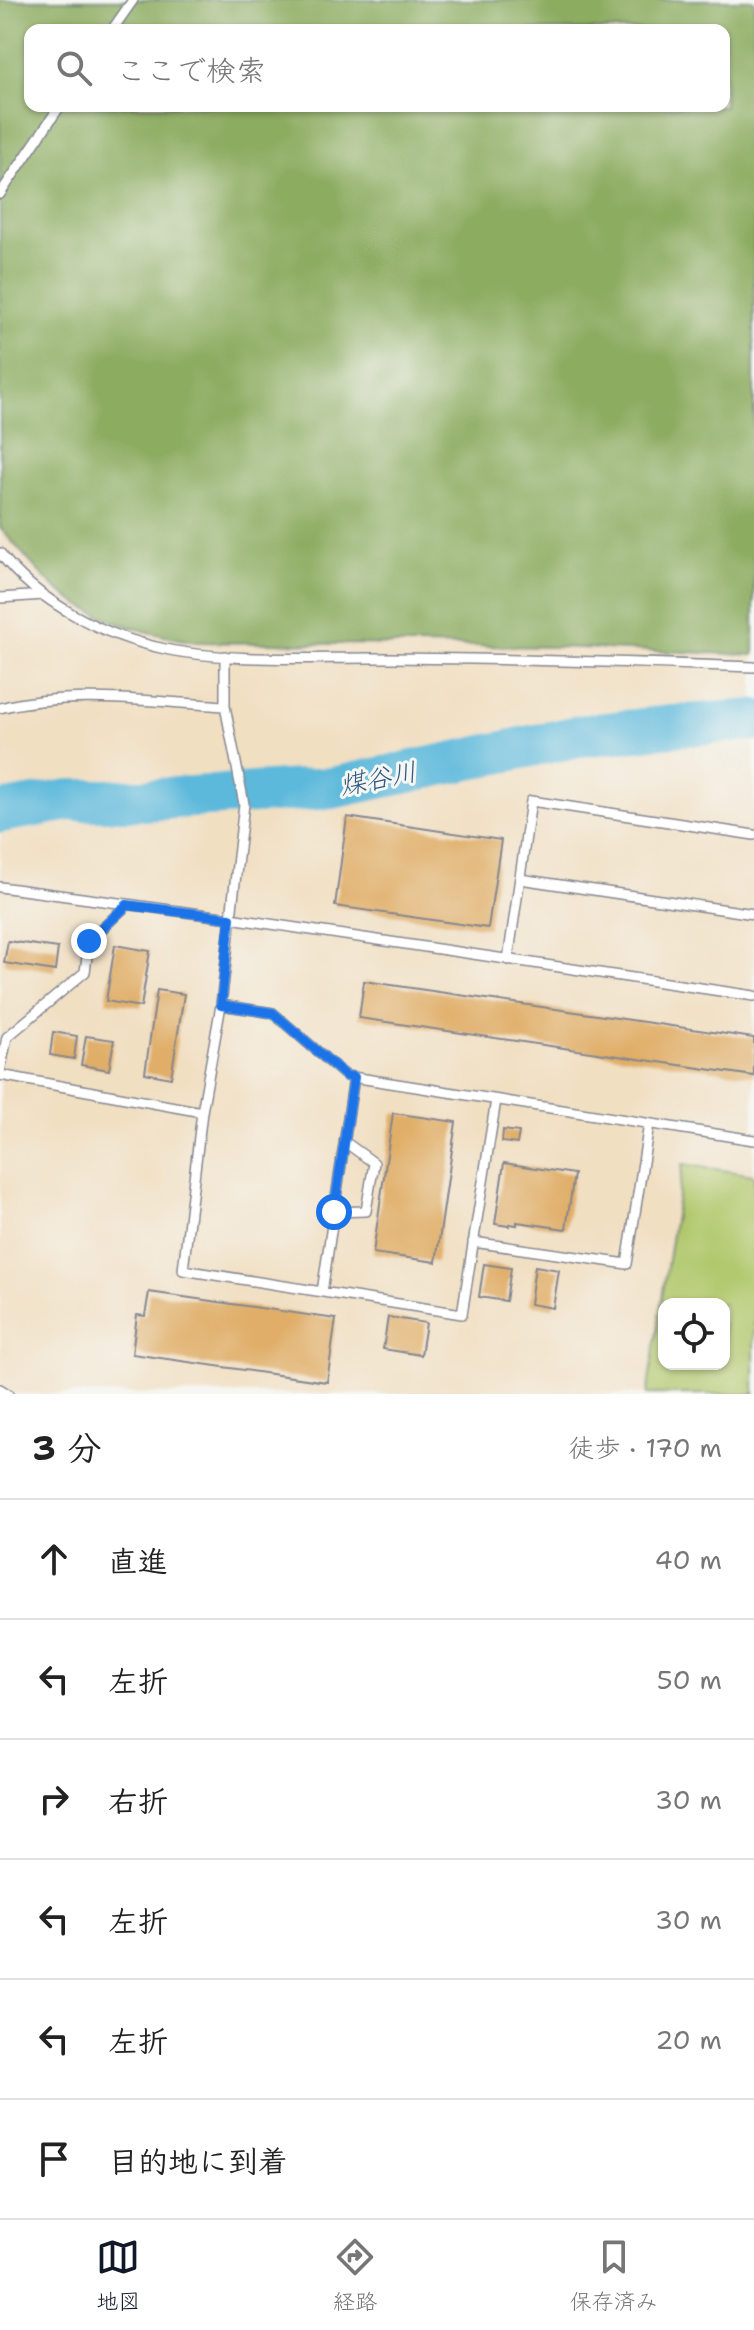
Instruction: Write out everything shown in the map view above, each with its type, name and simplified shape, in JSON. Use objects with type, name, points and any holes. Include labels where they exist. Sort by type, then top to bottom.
[{"type":"lane","points":[[116,24],[133,0]]},
{"type":"lane","points":[[0,194],[56,112]]},
{"type":"lane","points":[[0,553],[44,595],[73,614],[135,641],[179,651],[225,656],[554,659],[754,667]]},
{"type":"lane","points":[[0,598],[44,595]]},
{"type":"lane","points":[[225,656],[225,706],[244,804],[221,1005],[202,1112],[183,1270],[462,1314],[496,1100]]},
{"type":"lane","points":[[0,708],[74,698],[225,706]]},
{"type":"lane","points":[[508,960],[531,801],[754,835]]},
{"type":"lane","points":[[520,879],[754,914]]},
{"type":"lane","points":[[0,887],[754,996]]},
{"type":"lane","points":[[127,905],[89,941],[85,972],[7,1037],[0,1073],[202,1112]]},
{"type":"lane","points":[[221,1005],[273,1013],[346,1076],[754,1140]]},
{"type":"lane","points":[[322,1292],[354,1077]]},
{"type":"lane","points":[[473,1242],[627,1264],[649,1124]]},
{"type":"lane","points":[[334,1212],[366,1211],[374,1163],[345,1142]]},
{"type":"lane","points":[[0,1389],[8,1394]]},
{"type":"green space","points":[[0,0],[754,0],[754,655],[555,647],[196,642],[139,629],[101,616],[66,596],[38,571],[0,528]]},
{"type":"green space","points":[[683,1164],[754,1175],[754,1394],[647,1394],[658,1324],[658,1370],[730,1370],[730,1298],[662,1298]]},
{"type":"building","points":[[347,817],[501,840],[488,928],[335,906]]},
{"type":"building","points":[[8,941],[58,948],[55,971],[4,963]]},
{"type":"building","points":[[115,945],[150,951],[141,1007],[106,1001]]},
{"type":"building","points":[[364,981],[754,1038],[754,1076],[359,1018]]},
{"type":"building","points":[[157,990],[184,994],[171,1078],[145,1073]]},
{"type":"building","points":[[53,1032],[77,1036],[74,1059],[50,1055]]},
{"type":"building","points":[[86,1036],[114,1040],[109,1070],[81,1065]]},
{"type":"building","points":[[393,1113],[456,1122],[436,1262],[373,1253]]},
{"type":"building","points":[[503,1130],[519,1132],[517,1144],[502,1142]]},
{"type":"building","points":[[504,1163],[574,1174],[566,1229],[517,1222],[517,1225],[509,1226],[495,1224]]},
{"type":"building","points":[[484,1264],[511,1268],[506,1301],[479,1297]]},
{"type":"building","points":[[535,1266],[559,1270],[553,1308],[530,1304]]},
{"type":"building","points":[[149,1292],[336,1319],[327,1382],[132,1354],[137,1315],[145,1316]]},
{"type":"building","points":[[388,1317],[426,1323],[421,1355],[383,1349]]},
{"type":"waterway","name":"煤谷川","points":[[0,812],[70,800],[144,800],[332,788],[579,736],[754,720]]},
{"type":"route","points":[[89,941],[127,905],[230,918],[221,1005],[273,1013],[346,1076],[354,1077],[334,1212]]}]
